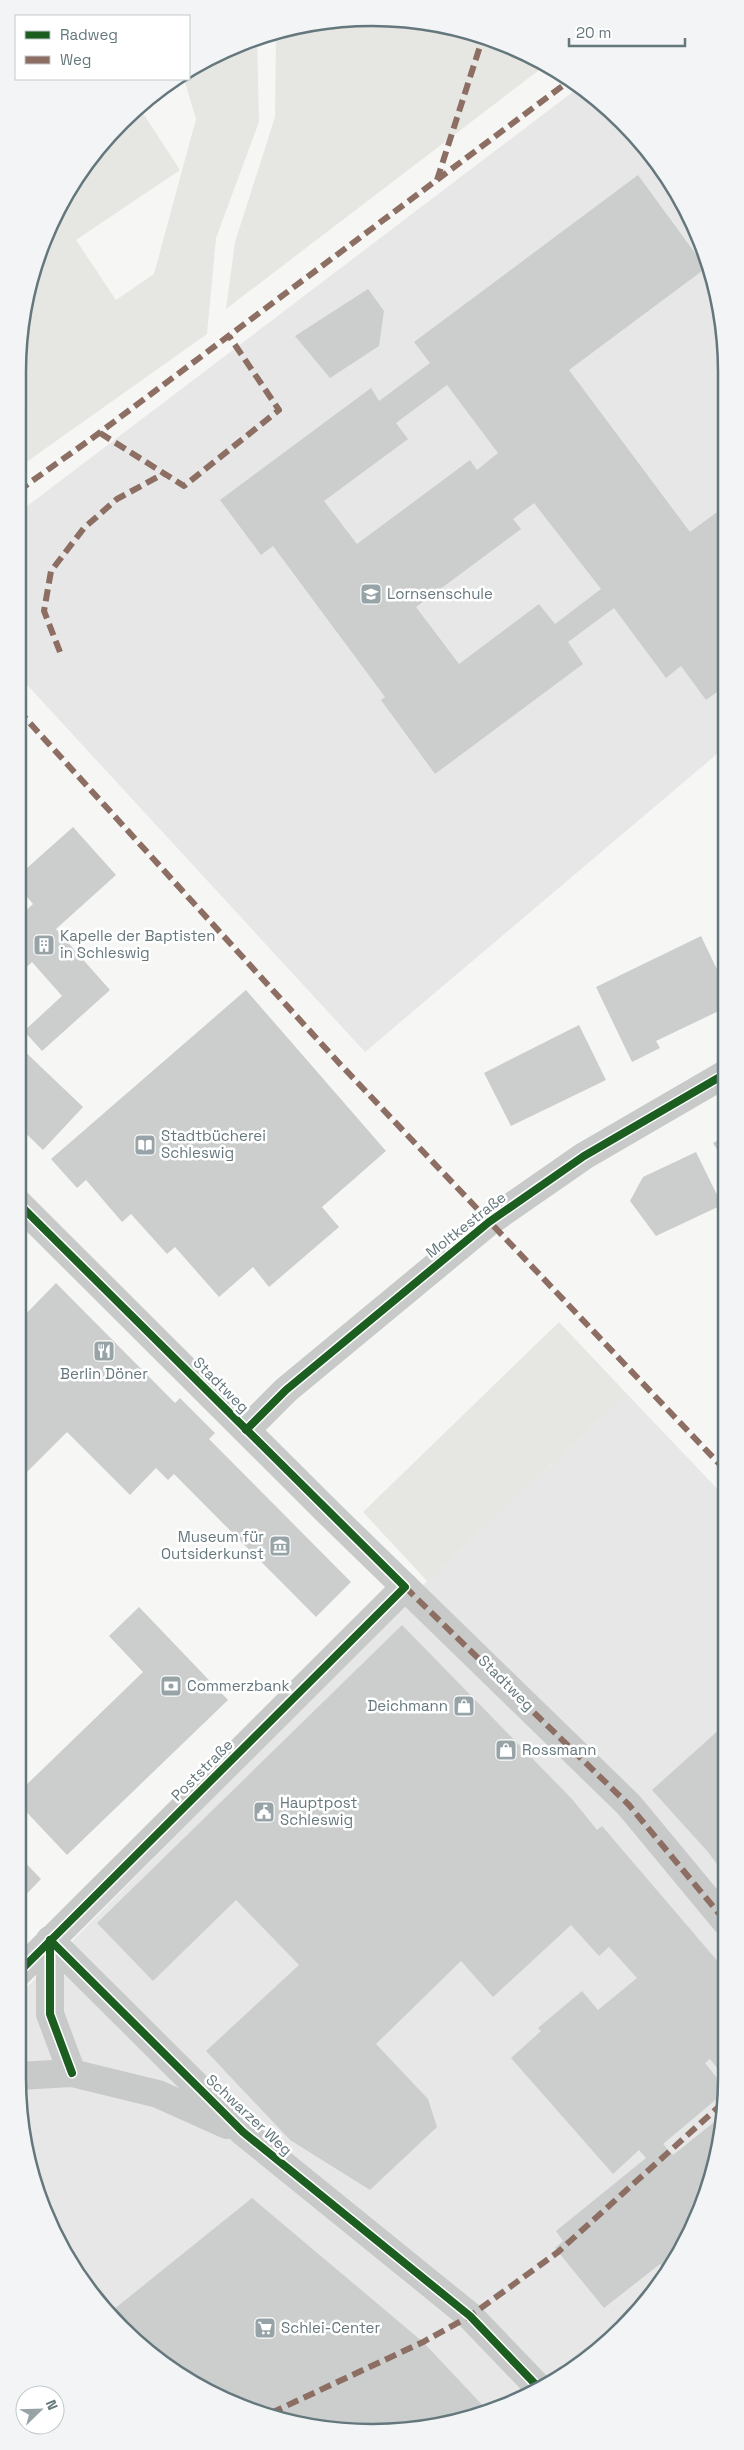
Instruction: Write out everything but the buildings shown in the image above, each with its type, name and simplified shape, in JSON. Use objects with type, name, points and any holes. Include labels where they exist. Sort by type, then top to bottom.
[{"type":"street","name":"Moltkestraße","points":[[246,1430],[286,1390],[489,1222],[584,1156],[718,1078]]},
{"type":"street","name":"Stadtweg","points":[[26,1211],[405,1587],[629,1805],[718,1912]]},
{"type":"street","name":"Poststraße","points":[[26,1965],[405,1587]]},
{"type":"street","points":[[50,1940],[50,2014],[72,2073]]},
{"type":"street","name":"Schwarzer Weg","points":[[50,1940],[242,2132],[470,2316],[534,2383]]},
{"type":"street","name":"Schwarzer Weg","points":[[26,2076],[72,2073],[158,2094],[242,2132]]},
{"type":"shaded area","points":[[372,26],[417,29],[439,33],[483,45],[539,70],[226,309],[235,242],[275,117],[276,40],[327,29]]},
{"type":"shaded area","points":[[257,46],[259,122],[216,238],[207,334],[26,462],[26,372],[29,327],[38,283],[62,219],[98,162],[112,144],[143,113],[180,170],[76,240],[116,300],[154,274],[196,119],[185,82],[219,62]]},
{"type":"shaded area","name":"Lornsenschule","points":[[573,92],[600,112],[632,144],[659,180],[682,219],[691,240],[706,283],[711,305],[715,327],[718,372],[718,753],[365,1052],[26,684],[26,507]]},
{"type":"shaded area","points":[[559,1322],[627,1394],[427,1581],[363,1512]]},
{"type":"shaded area","points":[[627,1394],[718,1490],[718,2078],[715,2123],[706,2167],[699,2189],[682,2231],[671,2251],[632,2306],[600,2338],[582,2352],[525,2388],[461,2412],[417,2421],[395,2423],[372,2424],[327,2421],[283,2412],[261,2405],[219,2388],[199,2377],[144,2338],[112,2306],[85,2270],[62,2231],[53,2210],[38,2167],[33,2145],[27,2101],[26,1988],[427,1581]]},
{"type":"marked path","points":[[437,180],[481,44]]},
{"type":"marked path","points":[[26,485],[91,439],[564,85]]},
{"type":"marked path","points":[[100,433],[184,486],[279,410],[229,336]]},
{"type":"marked path","points":[[60,652],[44,611],[51,571],[84,528],[117,499],[165,473]]},
{"type":"marked path","points":[[26,719],[339,1063],[718,1463]]},
{"type":"marked path","points":[[405,1587],[629,1805],[718,1912]]},
{"type":"marked path","points":[[277,2410],[423,2342],[470,2316],[558,2252],[716,2109]]},
{"type":"cycle path","points":[[246,1430],[286,1390],[489,1222],[584,1156],[718,1078]]},
{"type":"cycle path","points":[[26,1211],[405,1587],[26,1965]]},
{"type":"cycle path","points":[[50,1940],[243,2132],[470,2316],[534,2383]]},
{"type":"cycle path","points":[[50,1940],[50,2014],[72,2073]]},
{"type":"place","name":"Lornsenschule","points":[[371,594]]},
{"type":"place","name":"Kapelle der Baptisten in Schleswig","points":[[44,945]]},
{"type":"place","name":"Stadtbücherei Schleswig","points":[[145,1145]]},
{"type":"place","name":"Berlin Döner","points":[[104,1351]]},
{"type":"place","name":"Museum für Outsiderkunst","points":[[280,1546]]},
{"type":"place","name":"Commerzbank","points":[[171,1686]]},
{"type":"place","name":"Deichmann","points":[[464,1706]]},
{"type":"place","name":"Rossmann","points":[[506,1750]]},
{"type":"place","name":"Hauptpost Schleswig","points":[[264,1812]]},
{"type":"place","name":"Schlei-Center","points":[[265,2328]]}]
